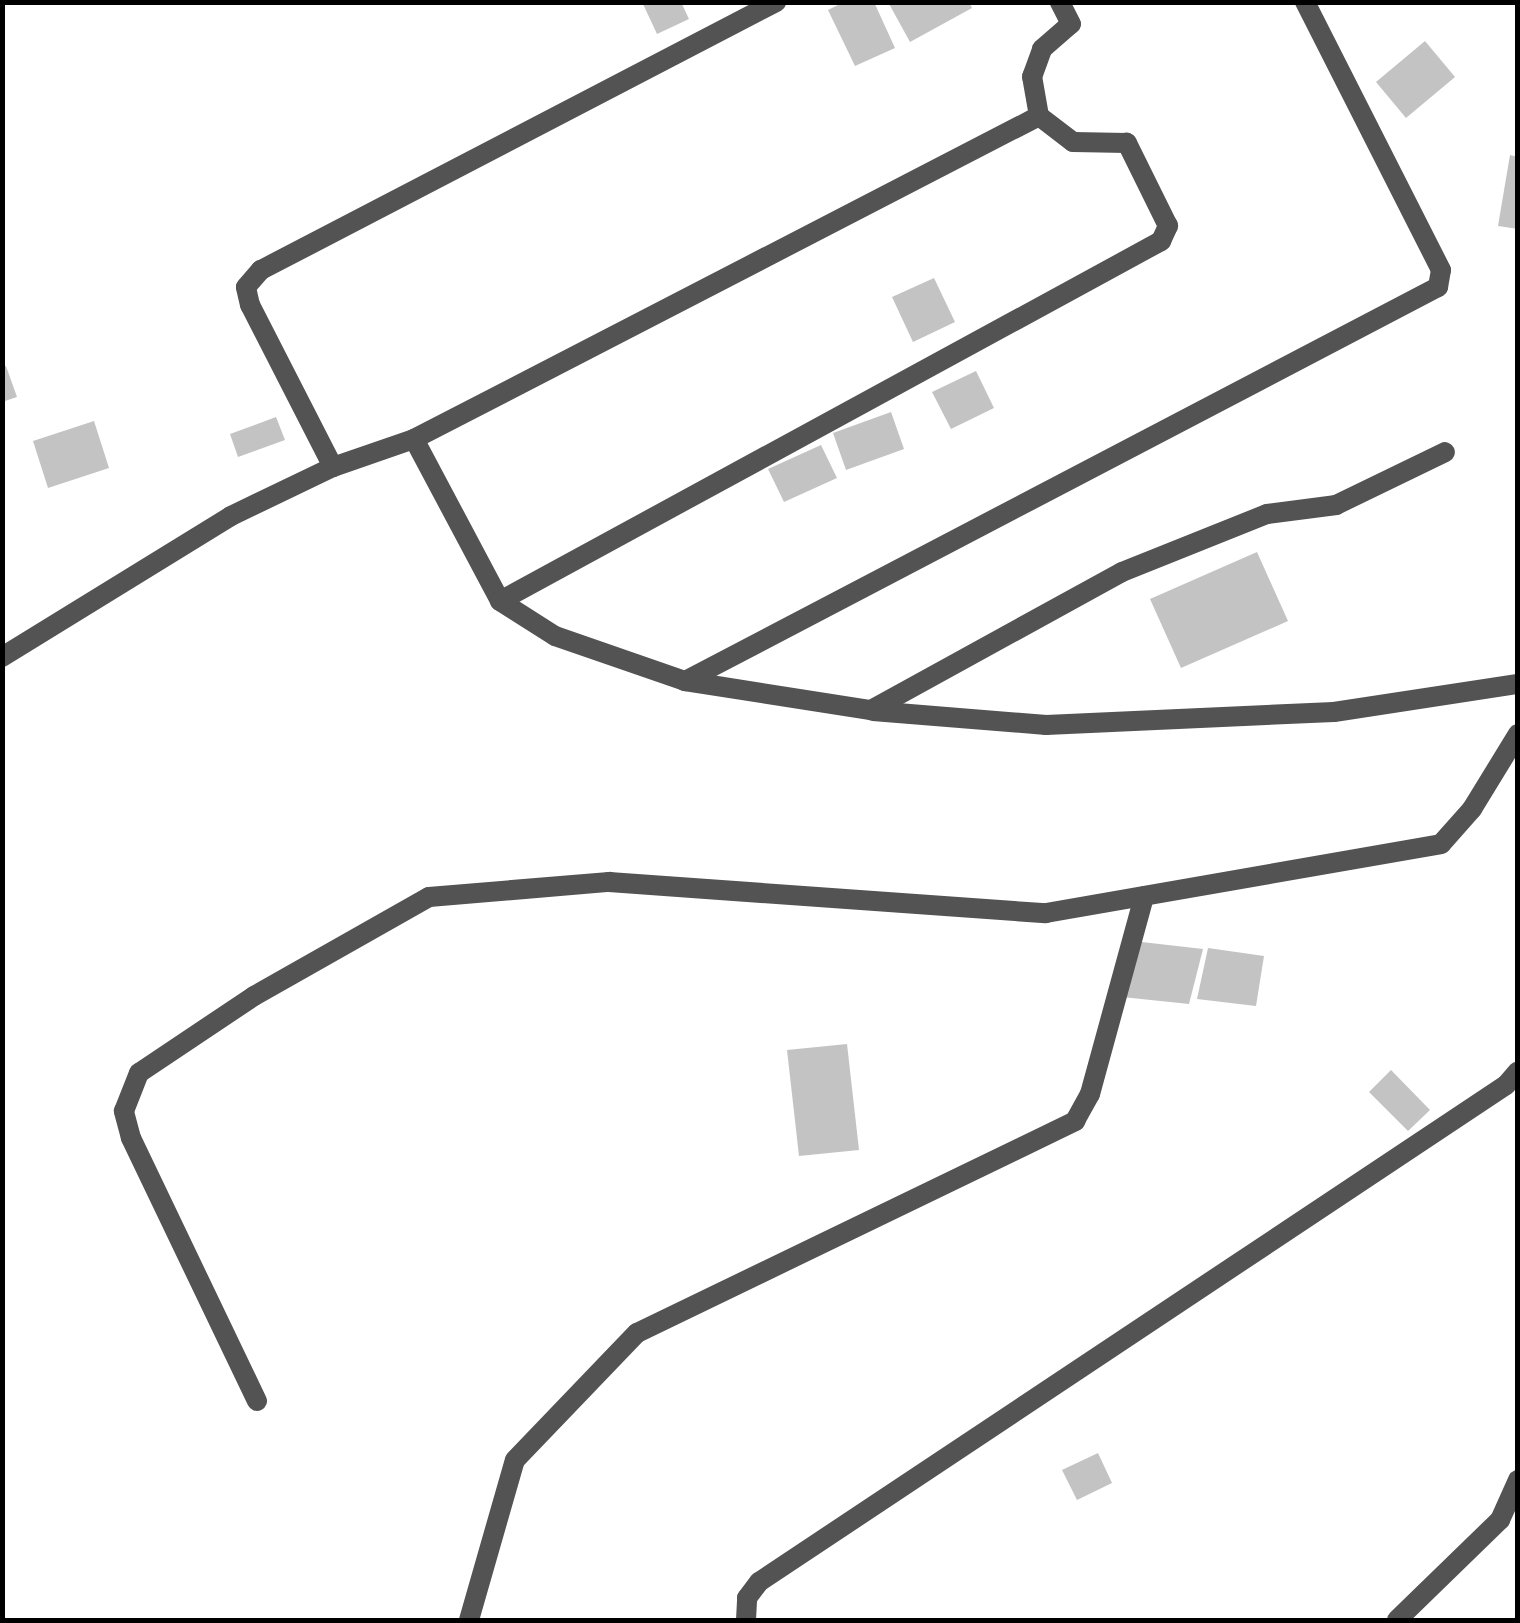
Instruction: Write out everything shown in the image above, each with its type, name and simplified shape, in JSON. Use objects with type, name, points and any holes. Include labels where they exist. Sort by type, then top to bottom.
[{"type":"street","points":[[333,468],[250,306],[246,287],[262,270],[776,2]]},
{"type":"street","points":[[500,601],[1161,241],[1168,226],[1127,142],[1072,142],[1038,116],[1032,77],[1042,49],[1071,24],[1060,2]]},
{"type":"street","points":[[685,681],[1438,287],[1441,270],[1305,2]]},
{"type":"street","points":[[2,657],[231,516],[333,468],[414,440],[1038,116]]},
{"type":"street","points":[[414,440],[500,601],[554,636],[685,681],[871,710],[1065,724],[1334,712],[1518,684]]},
{"type":"street","points":[[871,710],[1122,572],[1267,514],[1336,505],[1444,452]]},
{"type":"street","points":[[256,1401],[131,1138],[124,1111],[139,1073],[254,996],[429,897],[609,882],[1046,913],[1441,844],[1472,809],[1518,734]]},
{"type":"street","points":[[469,1620],[515,1460],[637,1332],[1075,1121],[1090,1094],[1144,896]]},
{"type":"street","points":[[746,1620],[748,1598],[759,1582],[1506,1085],[1518,1071]]},
{"type":"street","points":[[1397,1620],[1500,1520],[1518,1480]]},
{"type":"building","points":[[642,2],[681,2],[689,19],[657,34]]},
{"type":"building","points":[[844,2],[874,2],[895,48],[855,66],[828,10]]},
{"type":"building","points":[[888,2],[969,2],[972,8],[910,42]]},
{"type":"building","points":[[1425,41],[1455,77],[1406,118],[1376,82]]},
{"type":"building","points":[[1510,155],[1518,157],[1518,229],[1498,226]]},
{"type":"building","points":[[934,278],[955,322],[913,342],[892,297]]},
{"type":"building","points":[[6,366],[17,397],[2,402],[2,367]]},
{"type":"building","points":[[976,371],[994,408],[951,429],[932,392]]},
{"type":"building","points":[[891,412],[904,449],[846,470],[833,433]]},
{"type":"building","points":[[276,417],[285,440],[238,457],[230,434]]},
{"type":"building","points":[[94,421],[109,468],[48,488],[33,441]]},
{"type":"building","points":[[821,445],[837,478],[784,502],[768,469]]},
{"type":"building","points":[[1257,552],[1288,621],[1181,668],[1150,599]]},
{"type":"building","points":[[1133,941],[1203,949],[1189,1004],[1122,997]]},
{"type":"building","points":[[1208,948],[1264,956],[1256,1006],[1197,999]]},
{"type":"building","points":[[847,1044],[859,1150],[799,1156],[787,1050]]},
{"type":"building","points":[[1391,1070],[1430,1110],[1408,1131],[1369,1092]]},
{"type":"building","points":[[1098,1453],[1112,1483],[1077,1500],[1062,1470]]}]
